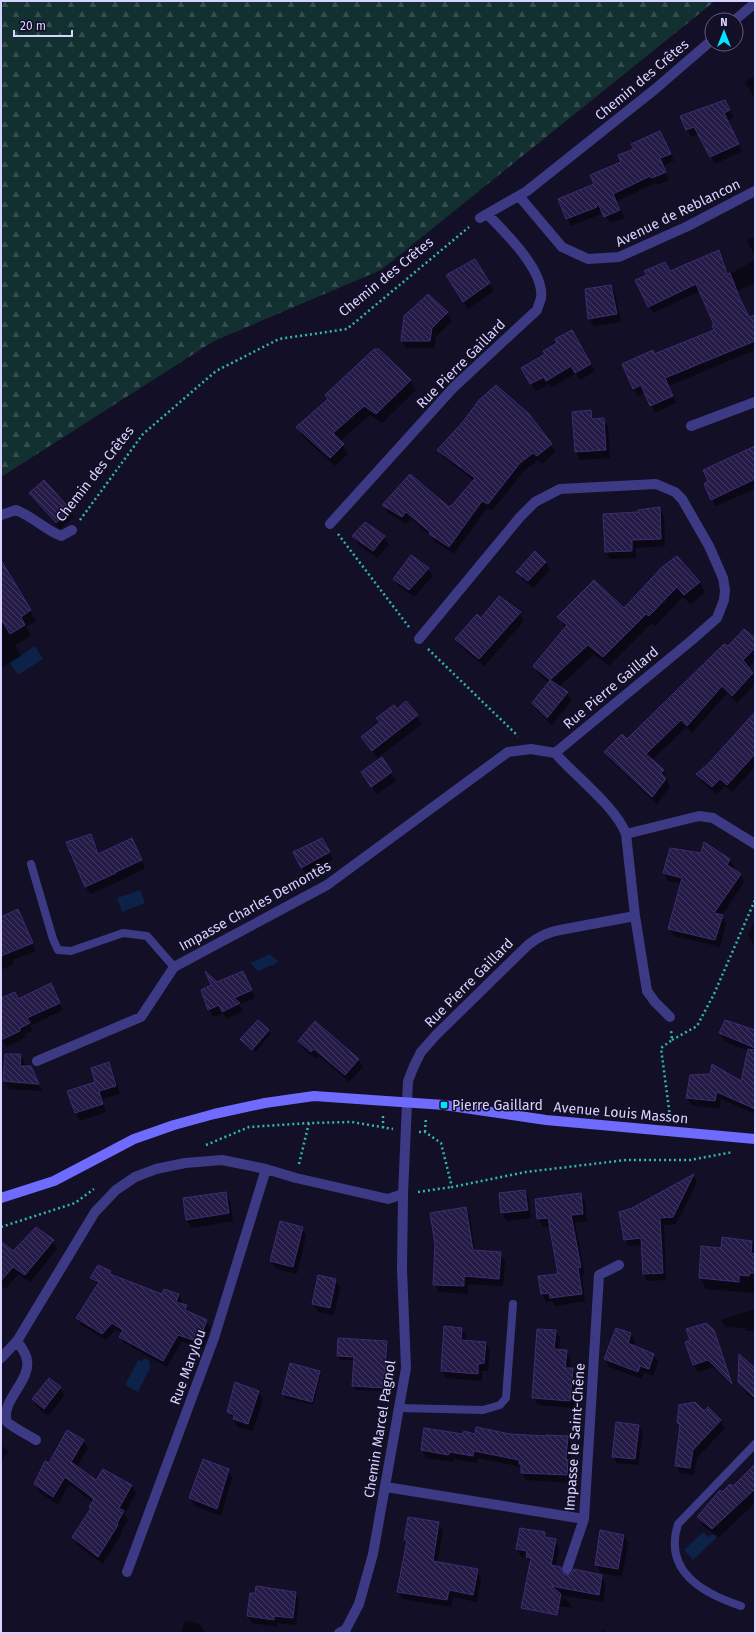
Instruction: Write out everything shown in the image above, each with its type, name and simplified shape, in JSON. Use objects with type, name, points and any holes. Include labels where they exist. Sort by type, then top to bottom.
[{"type":"street","points":[[744,12],[755,3]]},
{"type":"street","name":"Chemin des Crêtes","points":[[484,216],[527,191],[654,90],[704,47]]},
{"type":"street","name":"Avenue de Reblancon","points":[[520,196],[562,247],[588,259],[619,257],[688,226],[755,191]]},
{"type":"street","name":"Rue Pierre Gaillard","points":[[330,524],[454,387],[537,310],[541,298],[534,271],[515,243],[484,216]]},
{"type":"street","points":[[691,426],[755,402]]},
{"type":"street","name":"Rue Pierre Gaillard","points":[[419,639],[520,517],[543,496],[560,489],[642,484],[656,484],[675,492],[690,512],[720,567],[725,590],[721,609],[717,618],[555,754]]},
{"type":"street","name":"Chemin des Crêtes","points":[[1,515],[16,510],[26,514],[49,531],[61,536],[72,530]]},
{"type":"street","name":"Impasse Charles Demontès","points":[[37,1061],[140,1017],[174,967],[327,885],[508,752],[531,749],[555,754]]},
{"type":"street","points":[[555,754],[611,809],[624,827],[635,916],[647,991],[655,1002],[670,1017]]},
{"type":"street","points":[[626,834],[699,816],[713,818],[755,844]]},
{"type":"street","name":"Rue Pierre Gaillard","points":[[406,1130],[408,1082],[421,1052],[457,1013],[528,945],[548,932],[635,916]]},
{"type":"street","name":"Avenue Louis Masson","points":[[1,1198],[54,1181],[134,1138],[214,1114],[265,1103],[314,1096],[408,1102],[456,1107],[546,1120],[755,1140]]},
{"type":"street","name":"Chemin Marcel Pagnol","points":[[338,1633],[346,1629],[359,1604],[373,1554],[406,1368],[402,1269],[406,1130]]},
{"type":"street","points":[[1,1358],[17,1341],[95,1212],[116,1190],[135,1177],[156,1169],[185,1163],[222,1160],[266,1168],[296,1178],[388,1200],[404,1194]]},
{"type":"street","name":"Rue Marylou","points":[[127,1572],[214,1338],[266,1168]]},
{"type":"street","name":"Impasse le Saint-Chêne","points":[[386,1486],[584,1519],[599,1275],[619,1265]]},
{"type":"street","points":[[17,1341],[28,1360],[27,1369],[3,1401],[1,1408],[2,1415],[7,1422],[36,1440]]},
{"type":"street","points":[[567,1569],[584,1519]]},
{"type":"lane","points":[[31,864],[53,939],[58,950],[71,951],[123,933],[147,936],[174,967]]},
{"type":"lane","points":[[399,1408],[483,1410],[500,1405],[506,1398],[513,1304]]},
{"type":"lane","points":[[741,1606],[722,1600],[688,1578],[678,1563],[675,1533],[678,1524],[755,1444]]},
{"type":"path","name":"Chemin des Crêtes","points":[[72,530],[143,434],[216,371],[279,339],[347,329],[484,216]]},
{"type":"path","points":[[672,1132],[661,1048],[697,1026],[714,994],[755,900]]},
{"type":"path","points":[[670,1017],[672,1040]]},
{"type":"path","points":[[296,1178],[309,1123]]},
{"type":"path","points":[[406,1130],[425,1132],[441,1143],[452,1187]]},
{"type":"path","points":[[404,1194],[452,1187],[526,1172],[626,1160],[690,1160],[729,1154]]},
{"type":"green space","points":[[1,1],[715,1],[381,270],[214,341],[1,477]]},
{"type":"water","points":[[35,646],[43,659],[18,675],[10,663]]},
{"type":"water","points":[[140,890],[145,903],[122,912],[117,898]]},
{"type":"water","points":[[270,954],[278,961],[274,965],[257,971],[251,963]]},
{"type":"water","points":[[146,1358],[150,1362],[149,1365],[151,1366],[138,1392],[125,1385],[138,1360],[141,1361]]},
{"type":"water","points":[[703,1532],[708,1537],[714,1533],[718,1536],[693,1560],[684,1550]]},
{"type":"building","points":[[725,100],[730,110],[724,113],[739,144],[710,157],[694,127],[686,130],[680,116]]},
{"type":"building","points":[[660,131],[671,154],[660,158],[666,172],[652,178],[650,176],[613,194],[620,210],[604,217],[598,203],[597,207],[566,219],[558,199],[594,184],[590,175],[621,162],[618,155],[634,149],[631,144]]},
{"type":"building","points":[[719,250],[727,274],[730,273],[749,317],[755,315],[755,341],[665,378],[673,396],[650,406],[641,385],[633,389],[622,364],[653,350],[654,354],[714,330],[712,326],[714,325],[696,284],[648,307],[635,280],[647,275],[644,271],[665,262],[670,271]]},
{"type":"building","points":[[475,259],[490,283],[463,302],[446,275]]},
{"type":"building","points":[[611,285],[617,314],[588,319],[585,289]]},
{"type":"building","points":[[428,294],[448,312],[432,328],[430,341],[401,341],[404,316]]},
{"type":"building","points":[[572,330],[591,364],[575,373],[571,366],[546,381],[544,377],[530,384],[521,368],[545,354],[543,351],[557,343],[555,339]]},
{"type":"building","points":[[374,349],[379,349],[411,380],[376,414],[364,406],[333,433],[344,444],[330,458],[296,427],[328,399],[325,395]]},
{"type":"building","points":[[496,385],[529,414],[552,444],[537,456],[533,453],[520,463],[488,504],[482,501],[449,547],[429,534],[430,532],[406,512],[402,517],[382,505],[410,474],[449,507],[453,504],[475,478],[437,450],[462,423],[479,400]]},
{"type":"building","points":[[591,410],[592,419],[604,418],[606,450],[575,452],[572,412]]},
{"type":"building","points":[[755,446],[755,479],[711,500],[704,484],[708,481],[703,470]]},
{"type":"building","points":[[44,480],[71,510],[56,523],[29,493]]},
{"type":"building","points":[[660,507],[661,539],[632,540],[632,551],[605,552],[603,514],[638,512],[638,510]]},
{"type":"building","points":[[365,522],[385,536],[373,551],[352,536]]},
{"type":"building","points":[[535,551],[546,562],[528,581],[516,572]]},
{"type":"building","points":[[411,555],[429,568],[409,590],[393,579]]},
{"type":"building","points":[[677,556],[700,582],[684,595],[677,587],[649,616],[646,614],[603,657],[588,645],[550,680],[533,666],[567,625],[557,617],[594,580],[624,608],[662,567]]},
{"type":"building","points":[[1,560],[31,610],[21,617],[25,625],[10,634],[1,619]]},
{"type":"building","points":[[499,596],[521,612],[479,659],[455,639],[477,614],[481,618]]},
{"type":"building","points":[[744,629],[755,638],[755,648],[743,660],[753,673],[732,696],[722,686],[687,726],[681,720],[646,754],[664,770],[661,773],[666,779],[652,797],[604,752],[622,734],[627,739],[724,644],[728,646]]},
{"type":"building","points":[[550,680],[568,692],[547,718],[532,703]]},
{"type":"building","points":[[406,701],[418,715],[372,751],[361,737],[380,722],[376,718],[394,705],[397,709]]},
{"type":"building","points":[[755,712],[755,754],[727,785],[720,779],[712,787],[696,774],[707,765]]},
{"type":"building","points":[[382,757],[392,772],[371,787],[361,772]]},
{"type":"building","points":[[91,834],[98,854],[132,838],[142,860],[85,887],[66,842]]},
{"type":"building","points":[[322,838],[330,852],[301,868],[293,852]]},
{"type":"building","points":[[704,842],[730,859],[727,865],[741,874],[714,913],[723,915],[715,940],[668,929],[682,878],[663,873],[670,848],[701,853]]},
{"type":"building","points":[[18,909],[33,943],[1,956],[1,917]]},
{"type":"building","points":[[205,971],[217,982],[243,971],[252,990],[234,998],[240,1003],[222,1012],[219,1005],[208,1010],[201,990],[211,985]]},
{"type":"building","points":[[51,983],[60,1003],[27,1018],[30,1023],[20,1028],[20,1031],[1,1040],[1,998],[15,992],[18,999]]},
{"type":"building","points":[[258,1020],[269,1030],[252,1050],[240,1039]]},
{"type":"building","points":[[725,1020],[755,1030],[755,1048],[719,1033]]},
{"type":"building","points":[[315,1021],[359,1059],[345,1075],[314,1049],[311,1052],[298,1041]]},
{"type":"building","points":[[748,1049],[755,1050],[755,1109],[717,1092],[715,1101],[686,1098],[690,1075],[710,1074],[712,1064],[741,1081]]},
{"type":"building","points":[[5,1054],[21,1054],[20,1066],[31,1066],[39,1084],[3,1081]]},
{"type":"building","points":[[109,1062],[116,1086],[99,1091],[103,1104],[75,1113],[67,1091],[95,1082],[91,1068]]},
{"type":"building","points":[[694,1174],[673,1217],[660,1218],[663,1273],[643,1274],[641,1238],[624,1240],[619,1212],[632,1208]]},
{"type":"building","points":[[525,1190],[528,1210],[501,1213],[499,1193]]},
{"type":"building","points":[[226,1192],[229,1213],[186,1220],[183,1198]]},
{"type":"building","points":[[581,1193],[583,1214],[571,1215],[581,1267],[578,1268],[582,1294],[550,1298],[549,1293],[541,1294],[538,1276],[558,1274],[548,1218],[537,1219],[535,1199]]},
{"type":"building","points":[[466,1207],[473,1250],[501,1252],[499,1279],[464,1276],[464,1286],[433,1285],[435,1244],[430,1213]]},
{"type":"building","points":[[280,1221],[303,1227],[293,1267],[270,1261]]},
{"type":"building","points":[[36,1227],[54,1240],[25,1275],[13,1267],[1,1281],[1,1241],[13,1251]]},
{"type":"building","points":[[722,1237],[752,1241],[751,1253],[755,1254],[755,1273],[750,1273],[749,1276],[739,1275],[739,1282],[699,1278],[701,1246],[721,1248]]},
{"type":"building","points":[[98,1265],[111,1271],[110,1274],[162,1294],[164,1289],[179,1294],[176,1302],[187,1305],[185,1310],[207,1320],[199,1342],[178,1335],[163,1361],[119,1337],[123,1330],[112,1323],[102,1334],[76,1318],[99,1282],[90,1278]]},
{"type":"building","points":[[318,1275],[336,1279],[330,1308],[312,1304]]},
{"type":"building","points":[[706,1323],[714,1330],[732,1384],[708,1360],[693,1365],[685,1342],[690,1340],[686,1329]]},
{"type":"building","points":[[444,1326],[462,1328],[461,1340],[486,1342],[484,1363],[478,1364],[478,1374],[441,1371]]},
{"type":"building","points":[[616,1328],[631,1333],[628,1343],[654,1354],[649,1369],[640,1366],[638,1372],[604,1359]]},
{"type":"building","points":[[537,1329],[556,1330],[554,1349],[567,1350],[565,1368],[573,1368],[570,1401],[532,1398]]},
{"type":"building","points":[[338,1338],[387,1341],[384,1388],[352,1386],[354,1357],[337,1356]]},
{"type":"building","points":[[739,1354],[755,1368],[755,1398],[738,1382]]},
{"type":"building","points":[[290,1363],[320,1371],[312,1402],[282,1394]]},
{"type":"building","points":[[49,1378],[61,1387],[44,1409],[32,1399]]},
{"type":"building","points":[[235,1382],[259,1391],[248,1424],[233,1419],[234,1415],[227,1412]]},
{"type":"building","points":[[695,1402],[704,1411],[708,1407],[721,1420],[693,1450],[690,1468],[675,1466],[680,1425],[677,1422],[679,1405]]},
{"type":"building","points":[[616,1422],[639,1425],[635,1459],[612,1457]]},
{"type":"building","points":[[476,1427],[510,1434],[568,1436],[566,1459],[568,1460],[567,1475],[521,1473],[521,1464],[519,1464],[519,1460],[474,1451],[473,1456],[450,1452],[448,1455],[421,1450],[424,1428],[463,1434],[464,1431],[475,1434]]},
{"type":"building","points":[[67,1430],[84,1440],[71,1462],[96,1480],[103,1469],[132,1485],[119,1508],[124,1511],[117,1523],[118,1525],[98,1557],[72,1537],[91,1508],[89,1507],[94,1499],[65,1477],[53,1497],[34,1484],[45,1461],[49,1463]]},
{"type":"building","points":[[203,1459],[229,1469],[217,1509],[189,1498]]},
{"type":"building","points":[[755,1464],[755,1489],[712,1529],[697,1517],[720,1490],[722,1492],[730,1484],[733,1486]]},
{"type":"building","points":[[408,1517],[439,1522],[433,1561],[478,1569],[473,1595],[449,1590],[447,1600],[397,1592],[407,1540],[404,1540]]},
{"type":"building","points":[[520,1528],[545,1532],[545,1537],[556,1539],[551,1565],[561,1567],[561,1571],[565,1575],[571,1574],[574,1569],[602,1575],[599,1595],[551,1586],[561,1594],[557,1615],[521,1608],[531,1558],[526,1557],[527,1551],[516,1549]]},
{"type":"building","points":[[600,1530],[624,1535],[618,1569],[595,1565]]},
{"type":"building","points":[[256,1586],[296,1592],[293,1618],[274,1616],[274,1620],[247,1616],[250,1593],[255,1593]]},
{"type":"place","name":"Pierre Gaillard","points":[[444,1105]]}]
